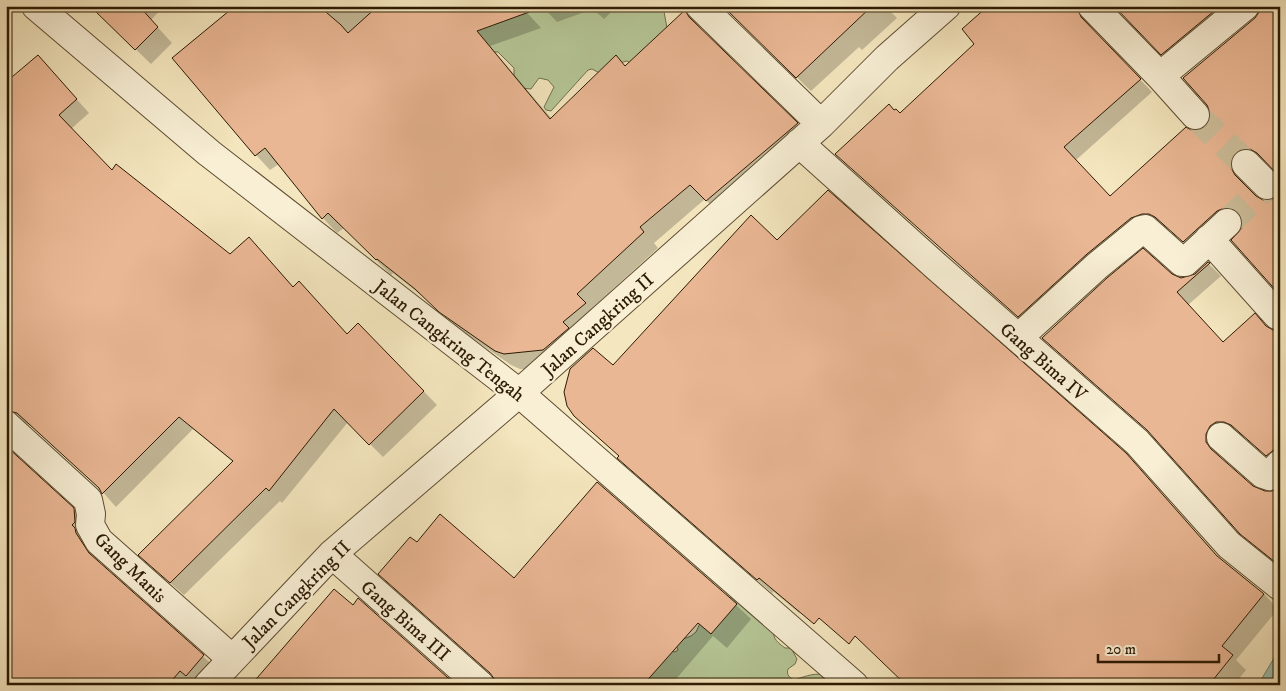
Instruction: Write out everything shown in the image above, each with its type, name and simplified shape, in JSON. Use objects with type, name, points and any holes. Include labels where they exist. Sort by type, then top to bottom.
[{"type":"street","name":"Jalan Cangkring Tengah","points":[[36,6],[209,153],[519,393],[854,685]]},
{"type":"street","points":[[700,6],[821,124]]},
{"type":"street","name":"Jalan Cangkring II","points":[[208,685],[332,554],[519,393],[821,124],[887,58],[946,6]]},
{"type":"street","points":[[1092,6],[1195,115]]},
{"type":"street","points":[[1160,76],[1245,6]]},
{"type":"street","name":"Gang Bima IV","points":[[799,143],[1136,442],[1229,546],[1280,586]]},
{"type":"street","points":[[1246,164],[1270,183]]},
{"type":"street","points":[[1018,338],[1097,266],[1145,228],[1182,262],[1185,262],[1218,231],[1278,315]]},
{"type":"street","name":"Gang Manis","points":[[6,425],[88,500],[91,514],[90,525],[98,541],[232,658]]},
{"type":"street","points":[[1221,437],[1263,474],[1269,476],[1280,464]]},
{"type":"street","name":"Gang Bima III","points":[[332,554],[480,685]]},
{"type":"shaded area","points":[[560,6],[663,6],[667,28],[641,69],[627,61],[603,75],[592,69],[588,70],[551,111],[546,110],[544,107],[554,87],[548,80],[539,78],[531,89],[521,88],[514,77],[514,68],[498,52],[461,51],[476,19]]},
{"type":"shaded area","points":[[733,595],[773,630],[778,642],[785,648],[791,648],[797,659],[795,664],[788,669],[790,677],[794,680],[818,674],[834,680],[840,685],[643,685],[640,681],[663,649],[675,652],[678,650],[676,645],[696,632],[701,621]]},
{"type":"shaded area","points":[[1280,648],[1280,685],[1258,685]]},
{"type":"building","points":[[90,6],[139,6],[158,27],[135,50]]},
{"type":"building","points":[[235,6],[319,6],[348,33],[378,6],[532,6],[532,11],[477,31],[550,119],[616,55],[625,66],[685,10],[689,17],[798,123],[706,201],[690,185],[640,227],[644,232],[577,294],[586,303],[563,322],[569,328],[543,350],[504,354],[495,351],[439,312],[415,289],[376,260],[328,213],[322,219],[265,148],[255,156],[172,58]]},
{"type":"building","points":[[723,6],[872,6],[796,78]]},
{"type":"building","points":[[988,6],[1077,6],[1081,17],[1141,79],[1064,147],[1110,196],[1186,127],[1191,130],[1199,130],[1206,126],[1210,120],[1210,112],[1207,105],[1183,78],[1255,18],[1260,6],[1280,6],[1280,177],[1257,153],[1250,149],[1242,149],[1235,153],[1231,160],[1231,168],[1235,175],[1256,196],[1263,200],[1271,200],[1280,193],[1280,295],[1231,240],[1242,228],[1242,220],[1239,213],[1232,208],[1224,208],[1217,211],[1183,242],[1155,217],[1149,214],[1142,214],[1131,218],[1087,254],[1018,317],[835,154],[889,104],[900,113],[974,44],[962,29]]},
{"type":"building","points":[[1114,6],[1220,6],[1161,55]]},
{"type":"building","points":[[38,55],[77,99],[59,115],[112,170],[116,164],[230,254],[249,237],[293,287],[299,281],[347,334],[358,323],[424,391],[369,445],[334,409],[269,491],[266,488],[170,583],[138,555],[233,461],[179,417],[102,494],[99,488],[17,413],[6,410],[6,82]]},
{"type":"building","points":[[828,190],[1126,453],[1217,556],[1264,594],[1222,646],[1233,655],[1209,685],[906,685],[855,636],[849,644],[819,618],[814,624],[759,578],[757,580],[617,458],[619,456],[574,416],[567,406],[564,392],[570,369],[593,348],[613,365],[751,215],[777,240]]},
{"type":"building","points":[[1143,248],[1172,274],[1181,278],[1195,274],[1208,262],[1210,263],[1177,292],[1223,342],[1255,313],[1266,326],[1273,330],[1280,330],[1280,449],[1275,449],[1266,456],[1231,425],[1224,422],[1216,422],[1210,426],[1206,434],[1206,442],[1211,449],[1253,486],[1265,491],[1272,491],[1280,487],[1280,566],[1240,534],[1147,430],[1042,338],[1107,278]]},
{"type":"building","points":[[6,446],[74,508],[75,522],[72,525],[89,553],[204,655],[186,676],[180,671],[168,685],[6,685]]},
{"type":"building","points":[[597,482],[737,604],[711,634],[698,623],[643,685],[495,685],[495,680],[490,673],[378,574],[410,537],[417,542],[440,514],[514,578]]},
{"type":"building","points":[[334,589],[353,605],[358,598],[456,685],[251,685]]},
{"type":"tunnel","points":[[1195,115],[1246,164]]},
{"type":"tunnel","points":[[1227,223],[1264,188]]}]
